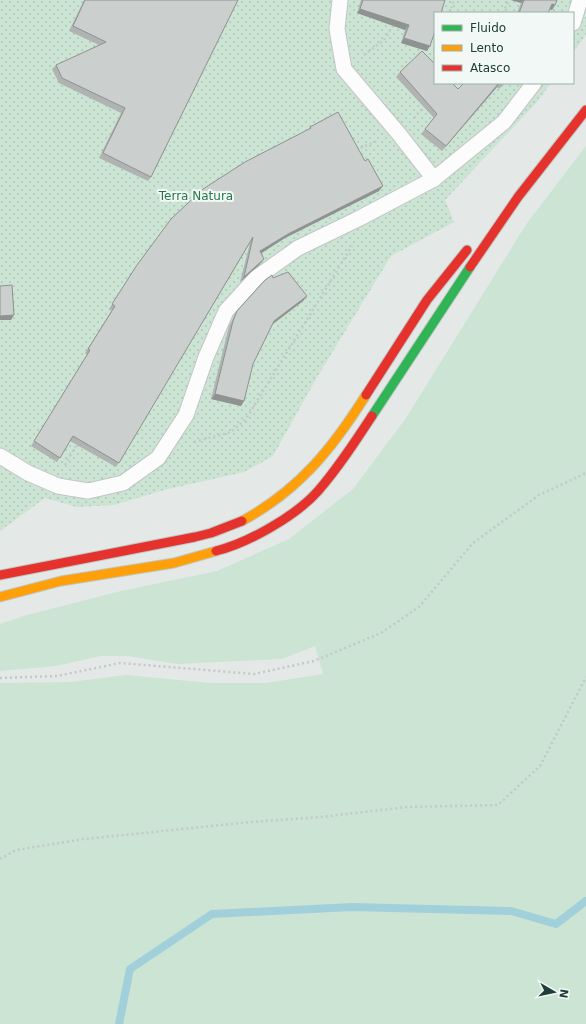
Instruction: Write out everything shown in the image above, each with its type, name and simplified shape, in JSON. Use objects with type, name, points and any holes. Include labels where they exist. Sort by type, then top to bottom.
[{"type":"main road","points":[[0,597],[61,582],[181,561],[229,548],[278,524],[318,492],[354,444],[433,321],[518,197],[586,110]]},
{"type":"main road","points":[[0,575],[127,552],[212,532],[253,515],[290,491],[320,459],[360,404],[396,344],[452,267],[518,197]]},
{"type":"lane","points":[[340,0],[337,28],[344,69],[400,134],[434,178]]},
{"type":"lane","points":[[574,20],[580,0]]},
{"type":"lane","points":[[0,456],[28,473],[58,486],[88,490],[123,483],[158,458],[168,443],[186,415],[206,357],[226,311],[256,278],[298,248],[358,220],[434,178],[504,122],[533,84]]},
{"type":"path","points":[[450,12],[454,0]]},
{"type":"path","points":[[503,12],[509,0]]},
{"type":"path","points":[[344,69],[384,40],[396,18]]},
{"type":"path","points":[[354,151],[368,144],[400,134],[428,101]]},
{"type":"path","points":[[168,443],[201,441],[231,432],[246,418],[351,250],[358,220]]},
{"type":"path","points":[[58,486],[66,462],[82,436]]},
{"type":"path","points":[[0,678],[57,676],[120,663],[254,674],[314,660],[381,633],[419,607],[473,543],[539,495],[586,473]]},
{"type":"path","points":[[0,859],[16,850],[84,839],[251,822],[322,818],[406,807],[498,805],[540,766],[586,677]]},
{"type":"green space","name":"Terra Natura","points":[[0,0],[586,0],[586,35],[574,52],[574,12],[434,12],[434,84],[550,84],[537,102],[445,200],[454,222],[391,256],[316,379],[273,456],[244,472],[164,490],[114,505],[77,507],[45,498],[0,531]]},
{"type":"green space","points":[[586,146],[586,1024],[0,1024],[0,683],[70,682],[126,675],[210,683],[266,683],[323,674],[315,646],[282,659],[177,664],[128,656],[100,656],[56,666],[0,671],[0,624],[27,615],[121,591],[217,571],[289,539],[353,489],[406,418],[527,223]]},
{"type":"building","points":[[85,0],[238,0],[151,177],[103,153],[125,108],[62,78],[56,65],[106,42],[73,26]]},
{"type":"building","points":[[363,0],[445,0],[441,12],[434,12],[434,34],[430,46],[404,38],[409,25],[360,9]]},
{"type":"building","points":[[524,0],[557,0],[555,5],[552,4],[548,12],[519,12]]},
{"type":"building","points":[[422,51],[434,63],[434,84],[453,84],[458,89],[463,84],[498,84],[446,146],[425,129],[437,114],[400,72]]},
{"type":"building","points":[[338,112],[365,161],[368,159],[383,186],[288,234],[260,251],[264,259],[244,277],[253,237],[119,463],[73,436],[60,458],[34,441],[90,350],[88,349],[115,306],[112,304],[137,265],[171,219],[203,189],[245,162],[311,128],[310,127]]},
{"type":"building","points":[[288,272],[307,296],[274,321],[253,364],[244,401],[215,394],[233,321],[237,311],[265,280],[272,275],[273,278]]},
{"type":"building","points":[[12,285],[14,315],[0,316],[0,286]]},
{"type":"waterway","points":[[119,1024],[130,969],[212,914],[352,907],[511,911],[556,924],[586,901]]},
{"type":"traffic: fast","points":[[372,416],[470,267]]},
{"type":"traffic: slow","points":[[242,521],[281,496],[313,467],[340,433],[366,395]]},
{"type":"traffic: slow","points":[[0,597],[61,581],[174,563],[216,551]]},
{"type":"traffic: jam","points":[[470,267],[518,197],[586,110]]},
{"type":"traffic: jam","points":[[366,395],[427,300],[467,250]]},
{"type":"traffic: jam","points":[[216,551],[257,535],[284,519],[309,500],[332,473],[372,416]]},
{"type":"traffic: jam","points":[[0,575],[195,537],[211,533],[242,521]]}]
